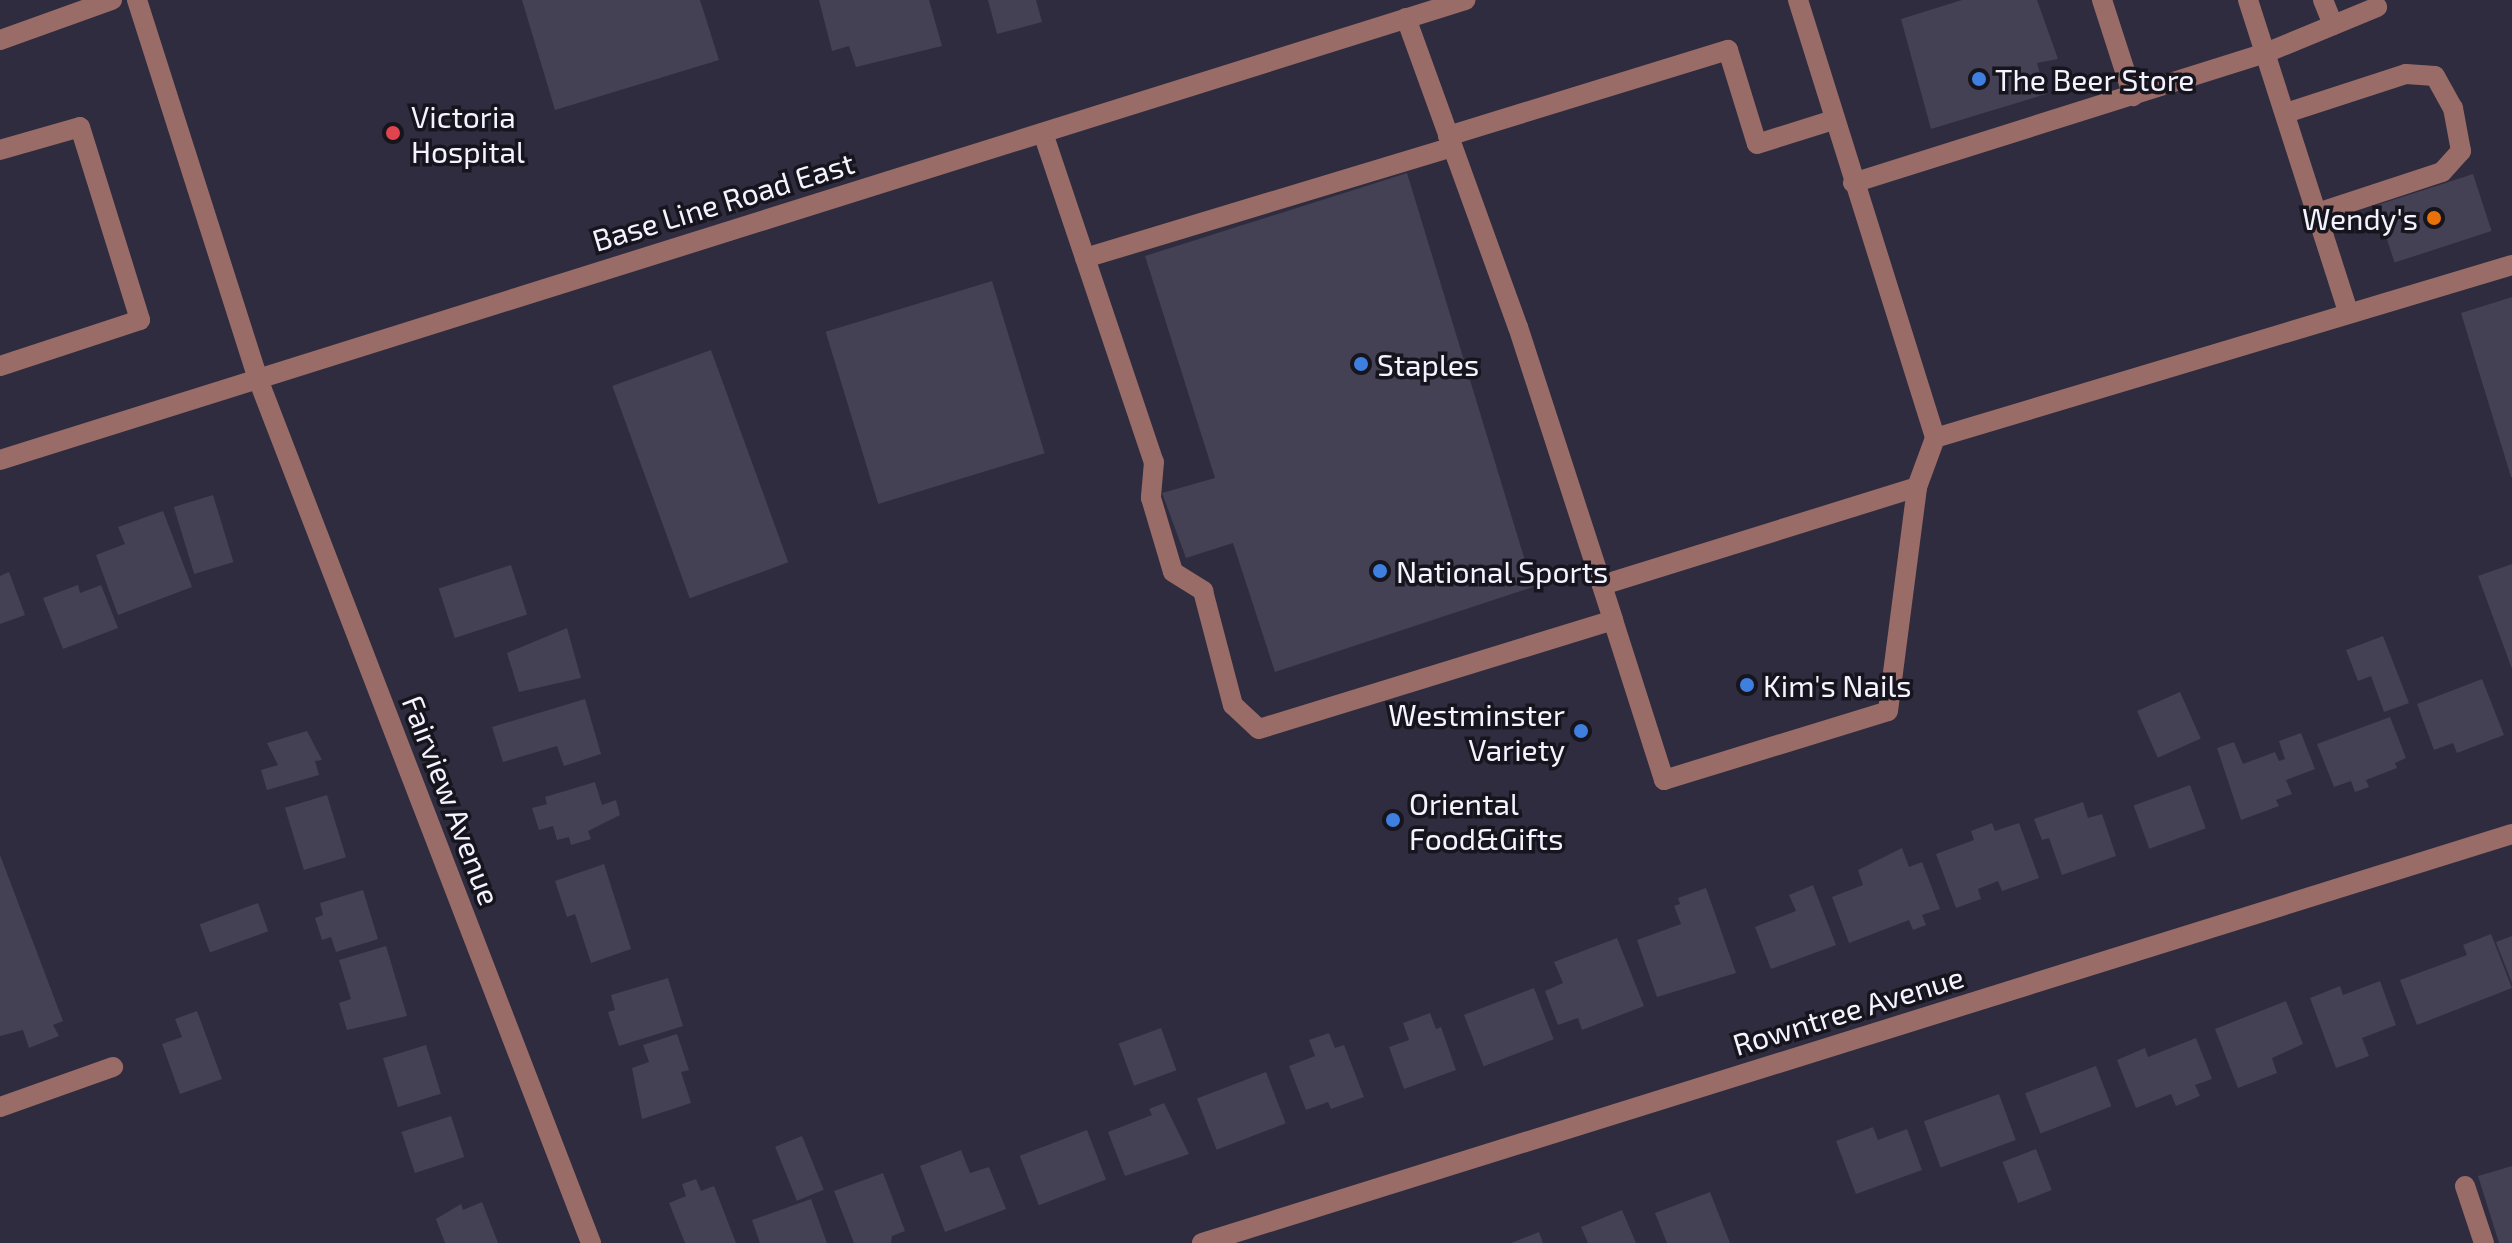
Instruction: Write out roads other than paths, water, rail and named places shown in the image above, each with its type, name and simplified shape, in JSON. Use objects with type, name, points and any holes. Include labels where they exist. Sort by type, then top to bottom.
[{"type":"street","points":[[0,40],[112,0]]},
{"type":"street","name":"Fairview Avenue","points":[[137,0],[258,379],[591,1243]]},
{"type":"street","name":"Base Line Road East","points":[[0,460],[1465,0]]},
{"type":"street","points":[[1406,18],[1550,419],[1664,780],[1888,711],[1917,487],[1935,438],[1833,120],[1798,0]]},
{"type":"street","points":[[2102,0],[2133,96]]},
{"type":"street","points":[[2248,0],[2268,52],[2348,311]]},
{"type":"street","points":[[2323,0],[2333,25]]},
{"type":"street","points":[[1853,183],[2268,52],[2377,7]]},
{"type":"street","points":[[1085,258],[1728,50],[1757,144],[1833,120]]},
{"type":"street","points":[[2286,113],[2406,74],[2435,76],[2453,108],[2461,151],[2442,172],[2317,213]]},
{"type":"street","points":[[0,150],[80,127],[140,320],[0,366]]},
{"type":"street","points":[[1043,133],[1154,462],[1151,498],[1173,572],[1203,591],[1233,705],[1259,729],[1613,620]]},
{"type":"street","points":[[1935,438],[2348,311],[2512,265]]},
{"type":"street","points":[[1602,585],[1917,487]]},
{"type":"street","name":"Rowntree Avenue","points":[[1202,1243],[2512,834]]},
{"type":"street","points":[[0,1107],[113,1067]]},
{"type":"street","points":[[2465,1186],[2484,1243]]},
{"type":"place","name":"The Beer Store","points":[[1979,79]]},
{"type":"place","name":"Victoria Hospital","points":[[393,133]]},
{"type":"place","name":"Wendy's","points":[[2434,218]]},
{"type":"place","name":"Staples","points":[[1361,364]]},
{"type":"place","name":"National Sports","points":[[1380,571]]},
{"type":"place","name":"Kim's Nails","points":[[1747,685]]},
{"type":"place","name":"Westminster Variety","points":[[1581,731]]},
{"type":"place","name":"Oriental Food&Gifts","points":[[1393,820]]}]
